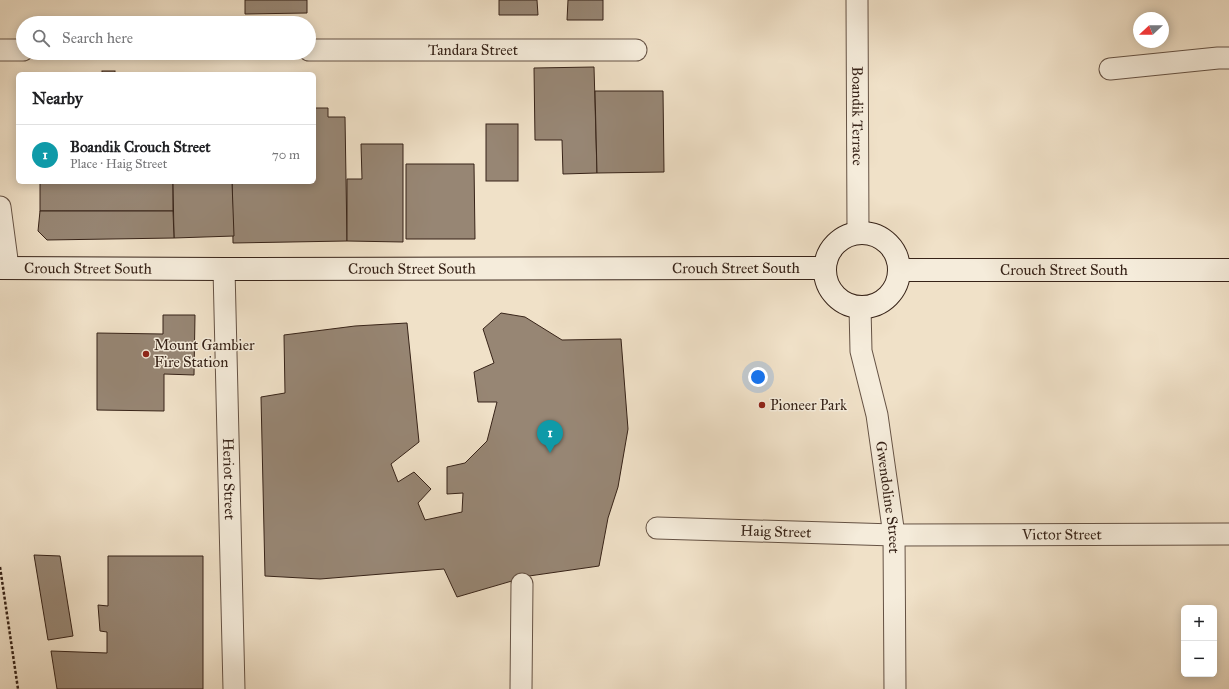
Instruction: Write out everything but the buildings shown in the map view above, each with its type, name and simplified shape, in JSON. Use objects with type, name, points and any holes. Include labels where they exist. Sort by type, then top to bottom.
[{"type":"street","name":"Boandik Terrace","points":[[857,0],[858,233]]},
{"type":"street","points":[[0,50],[16,50]]},
{"type":"street","name":"Tandara Street","points":[[316,50],[636,50]]},
{"type":"street","points":[[1110,69],[1229,58]]},
{"type":"street","points":[[0,207],[4,268]]},
{"type":"street","points":[[858,233],[876,235],[887,244],[896,255],[899,270],[896,284],[887,296],[876,305],[860,307],[847,304],[836,296],[827,284],[824,268],[827,255],[836,243],[847,234],[858,233]]},
{"type":"street","name":"Crouch Street South","points":[[4,268],[824,268]]},
{"type":"street","name":"Heriot Street","points":[[224,269],[234,689]]},
{"type":"street","name":"Crouch Street South","points":[[899,270],[1229,270]]},
{"type":"street","name":"Gwendoline Street","points":[[860,307],[861,351],[877,415],[894,536],[895,689]]},
{"type":"street","name":"Haig Street","points":[[657,528],[894,536]]},
{"type":"street","name":"Victor Street","points":[[894,536],[1229,534]]},
{"type":"street","points":[[521,689],[522,584]]},
{"type":"path","points":[[0,567],[18,689]]},
{"type":"place","name":"Mount Gambier Fire Station","points":[[146,354]]},
{"type":"place","name":"Pioneer Park","points":[[762,405]]},
{"type":"place","name":"Boandik Crouch Street","points":[[550,453]]}]
